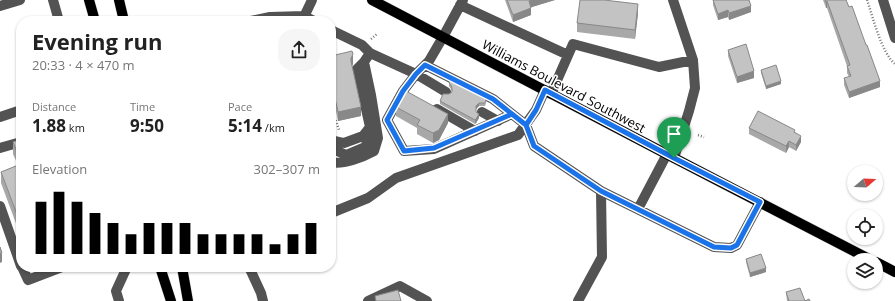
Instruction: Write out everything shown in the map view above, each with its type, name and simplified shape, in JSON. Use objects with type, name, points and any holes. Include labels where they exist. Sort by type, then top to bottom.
[{"type":"main road","points":[[89,0],[94,16]]},
{"type":"main road","points":[[119,0],[123,16]]},
{"type":"main road","name":"Williams Boulevard Southwest","points":[[372,0],[858,253]]},
{"type":"main road","points":[[883,266],[895,272]]},
{"type":"main road","points":[[162,272],[171,301]]},
{"type":"main road","points":[[183,272],[188,301]]},
{"type":"street","points":[[0,6],[20,0]]},
{"type":"street","points":[[53,0],[58,16]]},
{"type":"street","points":[[304,16],[312,0]]},
{"type":"street","points":[[638,209],[670,156],[689,111],[695,88],[693,60],[673,0]]},
{"type":"street","points":[[882,0],[895,38]]},
{"type":"street","points":[[512,114],[434,148],[404,151],[387,120],[406,93],[416,74],[429,61],[444,37],[461,2],[568,55]]},
{"type":"street","points":[[336,32],[362,45],[370,52],[416,74],[446,92]]},
{"type":"street","points":[[336,211],[368,198],[396,178],[518,135],[548,92],[573,44],[659,67],[693,60]]},
{"type":"street","points":[[336,150],[346,155],[365,147],[369,138],[370,127],[357,69],[364,62],[370,52]]},
{"type":"street","points":[[336,164],[365,156],[374,151],[378,138],[364,62]]},
{"type":"street","points":[[425,65],[493,99],[526,125],[534,146],[601,191],[714,247],[731,248],[737,245],[760,202]]},
{"type":"street","points":[[429,105],[475,131]]},
{"type":"street","points":[[0,118],[16,112]]},
{"type":"street","points":[[482,112],[498,121]]},
{"type":"street","points":[[336,141],[344,143],[363,136],[370,127]]},
{"type":"street","points":[[0,148],[16,143]]},
{"type":"street","points":[[578,301],[602,257],[601,191]]},
{"type":"street","points":[[0,206],[16,252]]},
{"type":"street","points":[[24,272],[28,280],[49,272]]},
{"type":"street","points":[[119,301],[116,291],[125,272]]},
{"type":"street","points":[[251,272],[263,301]]},
{"type":"street","points":[[368,301],[400,286],[427,301]]},
{"type":"path","points":[[867,0],[884,48],[895,64]]},
{"type":"path","points":[[698,135],[704,137]]},
{"type":"building","points":[[507,0],[533,0],[529,1],[531,8],[513,15]]},
{"type":"building","points":[[580,0],[604,0],[638,4],[635,30],[577,23]]},
{"type":"building","points":[[713,0],[749,0],[751,6],[729,13],[728,10],[718,14]]},
{"type":"building","points":[[825,0],[846,0],[849,7],[852,6],[880,81],[849,92],[844,78],[851,76],[847,66],[850,65],[827,1],[826,2]]},
{"type":"building","points":[[746,44],[754,71],[737,77],[728,50]]},
{"type":"building","points":[[352,51],[353,54],[351,61],[361,107],[338,112],[336,103],[336,55]]},
{"type":"building","points":[[776,65],[781,81],[766,86],[761,70]]},
{"type":"building","points":[[450,81],[486,99],[485,103],[479,103],[476,106],[476,112],[479,114],[475,120],[440,101],[443,94],[449,94],[452,92],[451,85],[449,83]]},
{"type":"building","points":[[406,91],[448,114],[439,130],[433,133],[417,125],[420,120],[396,107]]},
{"type":"building","points":[[758,111],[795,130],[794,132],[801,136],[796,145],[789,141],[786,146],[749,128]]},
{"type":"building","points":[[16,141],[16,150],[13,142]]},
{"type":"building","points":[[16,166],[16,212],[1,172]]},
{"type":"building","points":[[761,254],[766,268],[750,273],[746,259]]},
{"type":"building","points":[[800,288],[805,301],[789,301],[786,292]]},
{"type":"building","points":[[398,290],[401,301],[376,301],[375,296]]},
{"type":"route","points":[[674,158],[545,90],[536,110],[526,125],[493,99],[425,65],[403,91],[387,120],[404,151],[434,148],[512,114],[526,125],[534,146],[601,191],[714,247],[731,248],[737,245],[760,202],[674,158]]}]
